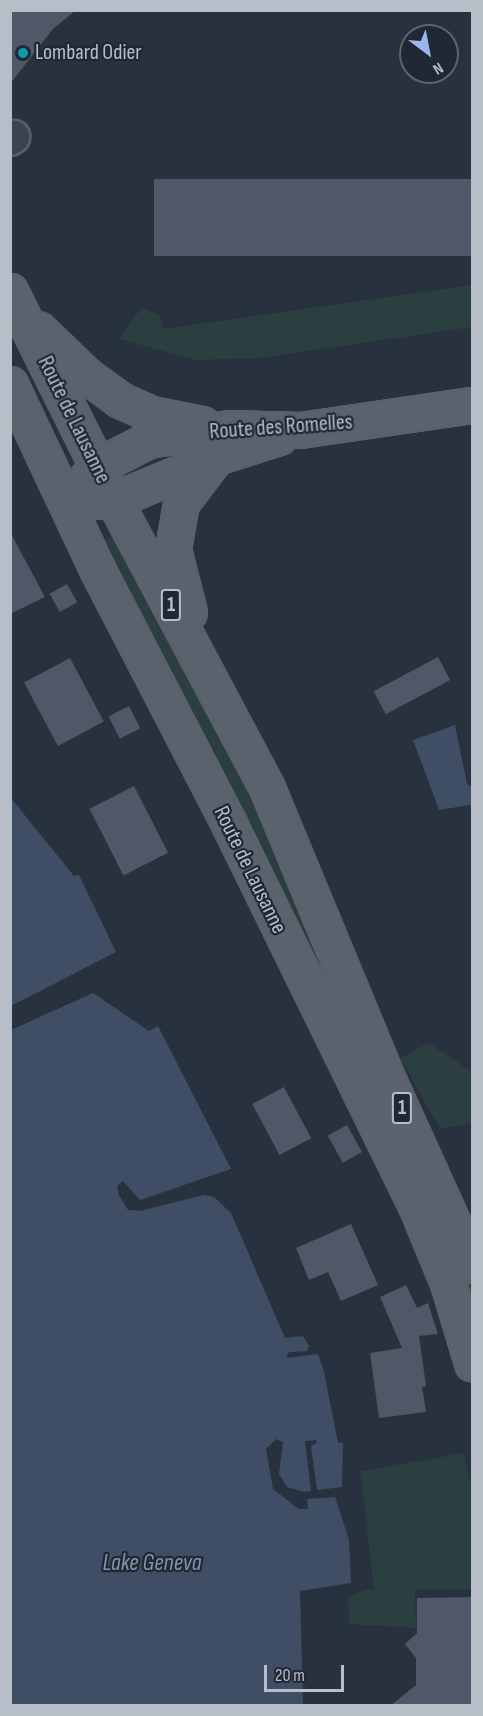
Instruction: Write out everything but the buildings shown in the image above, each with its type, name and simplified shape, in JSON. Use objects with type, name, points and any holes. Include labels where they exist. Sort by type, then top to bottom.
[{"type":"main road","points":[[18,303],[86,375],[120,400],[222,443],[180,502],[172,543],[204,665]]},
{"type":"main road","name":"Route de Lausanne","points":[[18,303],[96,467],[204,665],[279,812],[383,1069],[472,1265]]},
{"type":"main road","name":"Route de Lausanne","points":[[10,384],[415,1203],[448,1283],[472,1363]]},
{"type":"main road","name":"Route des Romelles","points":[[96,467],[148,440],[222,443],[472,405]]},
{"type":"main road","name":"Route des Romelles","points":[[114,500],[222,443]]},
{"type":"main road","points":[[67,502],[96,467]]},
{"type":"main road","points":[[67,502],[114,500]]},
{"type":"shaded area","points":[[472,285],[472,327],[260,358],[196,360],[119,339],[141,308],[160,315],[163,329]]},
{"type":"shaded area","points":[[116,534],[266,829],[314,943],[466,1267],[472,1287],[472,1328],[397,1137],[293,913],[121,580],[106,539]]},
{"type":"shaded area","points":[[429,1043],[472,1072],[472,1123],[440,1129],[400,1058]]},
{"type":"shaded area","points":[[464,1453],[472,1491],[472,1589],[415,1589],[416,1628],[349,1624],[348,1596],[374,1588],[360,1471]]},
{"type":"water","points":[[455,725],[467,784],[472,787],[472,809],[470,805],[439,810],[413,740]]},
{"type":"water","points":[[10,797],[74,876],[79,875],[116,952],[11,1006]]},
{"type":"water","name":"Lake Geneva","points":[[93,993],[149,1031],[158,1026],[231,1169],[140,1200],[123,1181],[117,1186],[119,1195],[128,1210],[140,1211],[204,1195],[214,1197],[231,1213],[285,1338],[303,1336],[309,1346],[307,1351],[289,1352],[286,1358],[318,1354],[324,1372],[338,1443],[343,1443],[342,1487],[317,1490],[311,1446],[317,1443],[316,1440],[305,1441],[311,1491],[305,1492],[287,1487],[279,1474],[283,1442],[276,1439],[266,1449],[273,1489],[299,1509],[308,1509],[307,1499],[335,1497],[349,1540],[351,1583],[300,1591],[303,1705],[11,1705],[11,1030]]},
{"type":"place","name":"Lombard Odier","points":[[23,53]]}]
